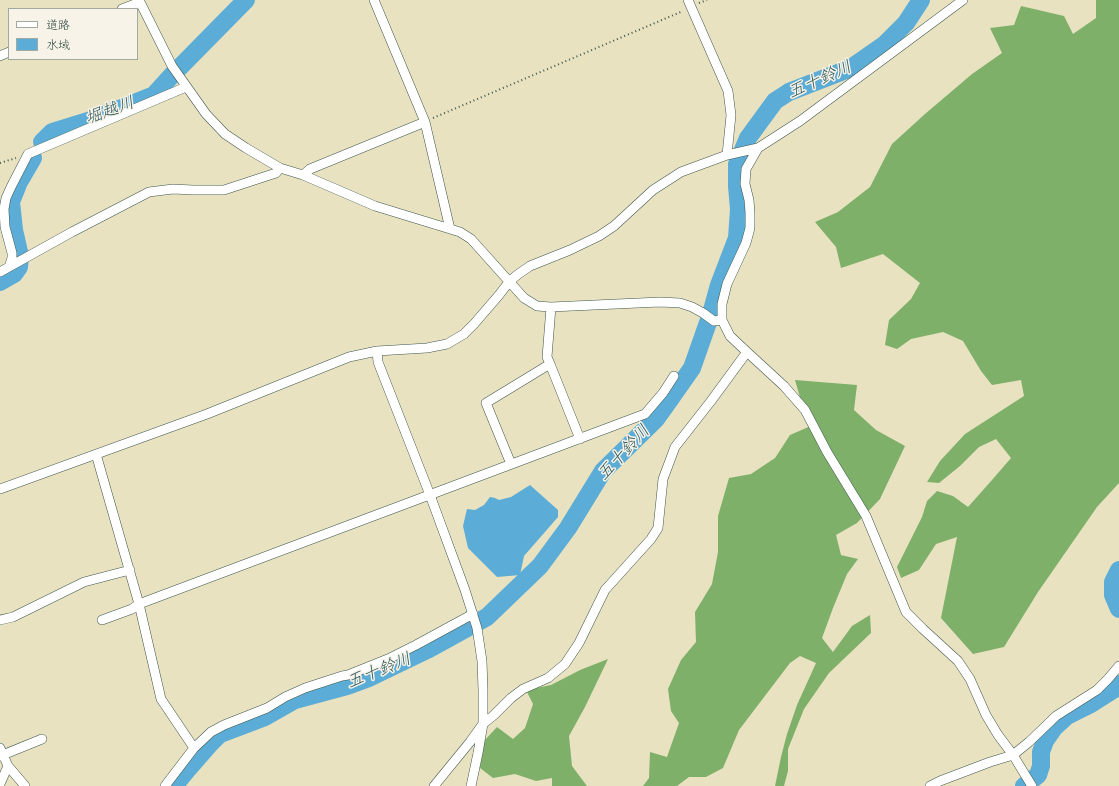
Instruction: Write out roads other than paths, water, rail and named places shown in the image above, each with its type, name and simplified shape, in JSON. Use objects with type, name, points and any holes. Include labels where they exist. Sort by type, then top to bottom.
[{"type":"street","points":[[374,0],[425,122],[450,229]]},
{"type":"street","points":[[0,489],[201,416],[349,357],[377,351],[427,348],[447,344],[464,334],[509,282],[530,266],[570,250],[599,236],[614,226],[653,190],[681,172],[731,154],[755,148],[806,117],[963,0]]},
{"type":"street","points":[[124,8],[139,1],[177,75],[206,114],[225,134],[280,168],[303,175],[375,206],[460,232],[471,239],[524,298],[537,306],[551,307],[660,302],[680,303],[692,307],[718,321],[730,336],[784,386],[805,410],[827,452],[866,516],[906,612],[958,661],[970,679],[986,715],[1030,782]]},
{"type":"street","points":[[689,4],[728,91],[731,115],[731,154]]},
{"type":"street","points":[[13,265],[4,209],[6,198],[28,154],[186,87]]},
{"type":"street","points":[[303,175],[310,169],[425,122]]},
{"type":"street","points":[[718,321],[726,284],[746,242],[750,228],[750,212],[745,184],[746,169],[755,148]]},
{"type":"street","points":[[0,272],[149,192],[173,189],[224,190],[276,173],[280,168]]},
{"type":"street","points":[[551,307],[547,357],[580,439]]},
{"type":"street","points":[[377,351],[378,362],[430,495],[475,620],[482,660],[483,724],[471,786]]},
{"type":"street","points":[[434,786],[483,724],[510,698],[524,689],[548,678],[564,664],[579,643],[606,590],[651,539],[658,528],[663,479],[675,446],[711,401],[747,352]]},
{"type":"street","points":[[511,464],[486,403],[550,364]]},
{"type":"street","points":[[102,620],[132,609],[139,604],[645,414],[663,393],[674,376]]},
{"type":"street","points":[[96,454],[130,570],[161,699],[194,748]]},
{"type":"street","points":[[0,620],[13,617],[84,582],[130,570]]},
{"type":"street","points":[[165,786],[194,748],[211,732],[224,725],[267,708],[285,697],[305,688],[348,675],[388,659],[475,620]]},
{"type":"street","points":[[930,786],[940,780],[1013,755],[1030,742],[1056,716],[1097,690],[1119,666]]},
{"type":"street","points":[[25,786],[8,766],[1,753],[42,739]]},
{"type":"street","points":[[0,784],[8,766]]},
{"type":"water","points":[[530,485],[558,510],[558,517],[524,556],[520,575],[497,577],[468,548],[463,526],[467,509],[475,510],[484,505],[490,497],[499,500],[511,497]]},
{"type":"waterway","name":"堀越川","points":[[179,68],[246,0]]},
{"type":"waterway","name":"五十鈴川","points":[[174,786],[220,734],[265,717],[295,700],[347,686],[369,678],[427,650],[487,617],[540,566],[568,528],[603,471],[656,419],[692,368],[711,314],[719,285],[737,238],[739,209],[737,164],[748,138],[775,101],[789,92],[851,68],[884,45],[906,23],[921,0]]},
{"type":"waterway","name":"堀越川","points":[[42,142],[52,132],[94,119],[154,95],[173,74]]},
{"type":"waterway","name":"堀越川","points":[[0,282],[14,274],[19,267],[20,256],[14,230],[11,202],[19,182],[33,158]]},
{"type":"waterway","points":[[1119,570],[1113,582],[1113,595],[1119,609]]},
{"type":"waterway","points":[[1024,786],[1038,775],[1041,766],[1041,752],[1045,741],[1054,728],[1067,716],[1091,704],[1113,690],[1119,684]]}]
